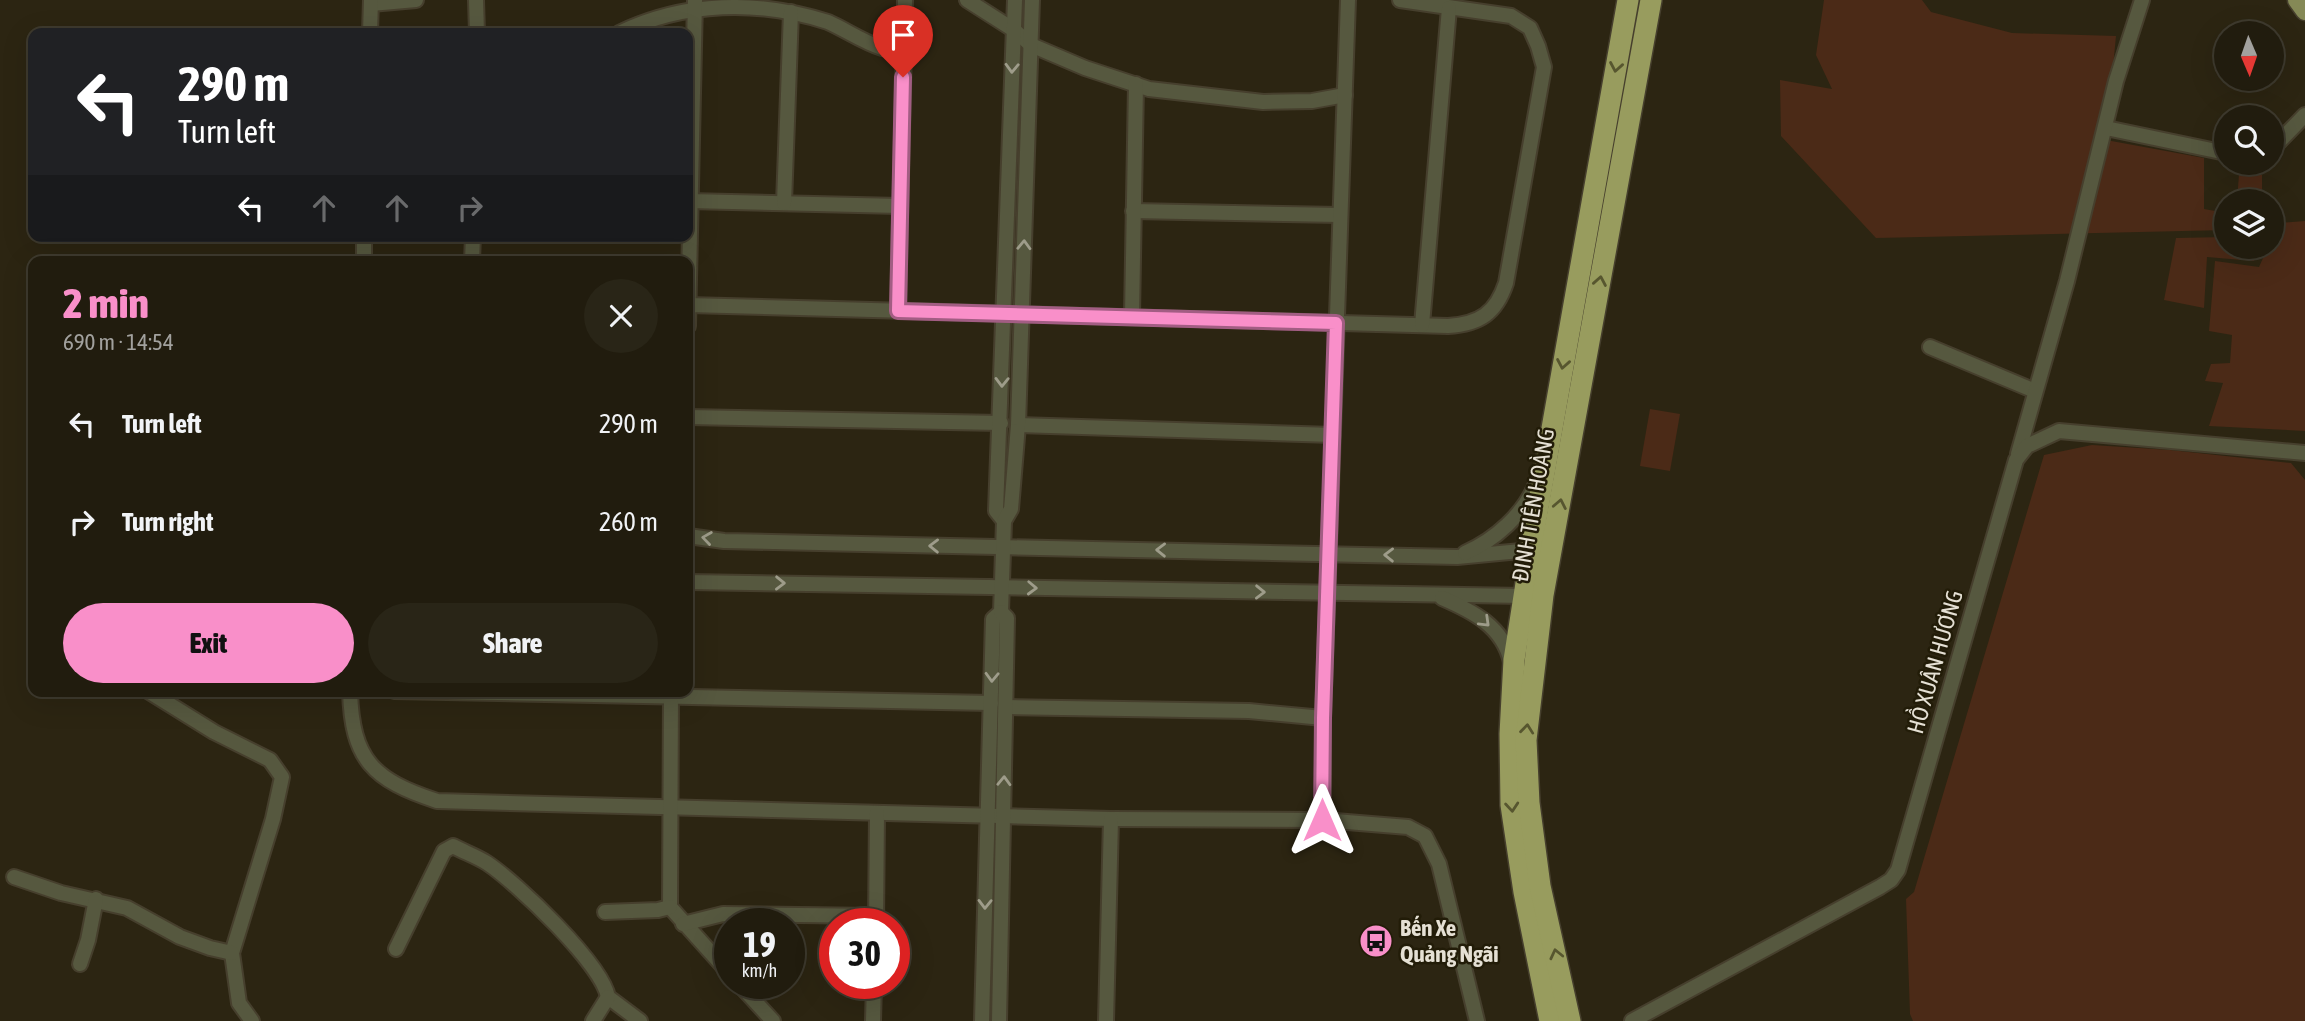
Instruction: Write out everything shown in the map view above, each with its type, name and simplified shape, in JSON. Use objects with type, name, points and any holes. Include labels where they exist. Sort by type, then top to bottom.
[{"type":"highway","name":"ĐINH TIÊN HOÀNG","points":[[1550,1021],[1524,892],[1511,805],[1513,672],[1547,455],[1628,0]]},
{"type":"highway","name":"ĐINH TIÊN HOÀNG","points":[[1570,1021],[1540,886],[1529,803],[1526,740],[1544,587],[1651,0]]},
{"type":"main road","points":[[2297,0],[2305,11]]},
{"type":"street","points":[[370,28],[371,2],[416,0]]},
{"type":"street","points":[[476,0],[477,28]]},
{"type":"street","points":[[898,311],[905,0]]},
{"type":"street","points":[[967,0],[983,13],[1014,30],[1031,45],[1085,68],[1136,85],[1161,91],[1263,102],[1312,101],[1345,95]]},
{"type":"street","points":[[1004,521],[996,510],[1015,0]]},
{"type":"street","points":[[999,1021],[991,703],[993,619],[1001,612],[1004,521],[1011,509],[1018,425],[1032,0]]},
{"type":"street","points":[[1322,820],[1323,718],[1348,0]]},
{"type":"street","points":[[693,305],[1422,325],[1464,325],[1478,321],[1500,300],[1506,283],[1544,67],[1530,28],[1511,16],[1400,0]]},
{"type":"street","name":"HỒ XUÂN HƯƠNG","points":[[1632,1021],[1880,887],[1891,880],[1898,870],[2067,281],[2116,81],[2142,0]]},
{"type":"street","points":[[631,28],[695,4],[768,6],[826,22],[883,49],[903,50]]},
{"type":"street","points":[[693,70],[695,4]]},
{"type":"street","points":[[1422,325],[1449,8]]},
{"type":"street","points":[[783,204],[791,12]]},
{"type":"street","points":[[1132,316],[1136,85]]},
{"type":"street","points":[[2284,134],[2305,115]]},
{"type":"street","points":[[2106,128],[2214,150]]},
{"type":"street","points":[[693,201],[900,206]]},
{"type":"street","points":[[1133,211],[1340,215]]},
{"type":"street","points":[[1930,347],[2035,391]]},
{"type":"street","points":[[693,417],[1001,423]]},
{"type":"street","points":[[1018,425],[1333,435]]},
{"type":"street","points":[[2016,460],[2027,446],[2059,430],[2305,453]]},
{"type":"street","points":[[1457,556],[1476,548],[1523,509],[1547,455]]},
{"type":"street","points":[[693,537],[724,541],[1457,556],[1532,550]]},
{"type":"street","points":[[693,582],[1525,596]]},
{"type":"street","points":[[1434,594],[1474,612],[1488,624],[1508,650],[1513,672]]},
{"type":"street","points":[[982,1021],[995,815],[1007,707],[1007,618],[1001,612]]},
{"type":"street","points":[[693,696],[991,703]]},
{"type":"street","points":[[158,697],[214,732],[270,760],[282,776],[273,819],[232,953],[239,1003],[252,1021]]},
{"type":"street","points":[[349,697],[356,744],[370,763],[389,781],[412,793],[437,801],[1111,819],[1322,820],[1408,827],[1425,836],[1433,848],[1449,898],[1477,1021]]},
{"type":"street","points":[[671,697],[670,907],[714,957]]},
{"type":"street","points":[[1007,707],[1249,711],[1323,718]]},
{"type":"street","points":[[876,908],[877,813]]},
{"type":"street","points":[[1106,1021],[1111,819]]},
{"type":"street","points":[[396,949],[444,851],[453,846],[487,863],[534,902],[560,928],[606,985],[608,998],[593,1021]]},
{"type":"street","points":[[14,877],[61,893],[127,908],[191,942],[232,953]]},
{"type":"street","points":[[80,964],[96,900]]},
{"type":"street","points":[[606,912],[670,907]]},
{"type":"street","points":[[683,924],[723,914],[819,918]]},
{"type":"street","points":[[608,998],[637,1020]]},
{"type":"street","points":[[753,999],[774,1021]]},
{"type":"street","points":[[873,1021],[874,999]]},
{"type":"shaded area","points":[[1824,0],[1922,0],[1931,12],[2012,33],[2116,36],[2106,140],[2204,158],[2204,209],[2214,211],[2214,230],[1876,238],[1781,136],[1780,80],[1832,89],[1816,55]]},
{"type":"shaded area","points":[[2239,175],[2262,175],[2262,189],[2238,189]]},
{"type":"shaded area","points":[[2305,221],[2305,431],[2209,426],[2223,383],[2205,381],[2211,364],[2230,363],[2232,335],[2209,331],[2215,261],[2259,267],[2263,259],[2284,259],[2284,223]]},
{"type":"shaded area","points":[[2214,237],[2214,258],[2207,257],[2204,308],[2164,300],[2176,238]]},
{"type":"shaded area","points":[[1650,409],[1680,414],[1670,471],[1640,466]]},
{"type":"shaded area","points":[[2092,445],[2291,463],[2305,480],[2305,1021],[1913,1021],[1910,1014],[1906,899],[1914,892],[2044,455]]},
{"type":"place","name":"Bến Xe Quảng Ngãi","points":[[1376,941]]},
{"type":"route","points":[[903,77],[898,311],[1336,323],[1322,820]]}]
